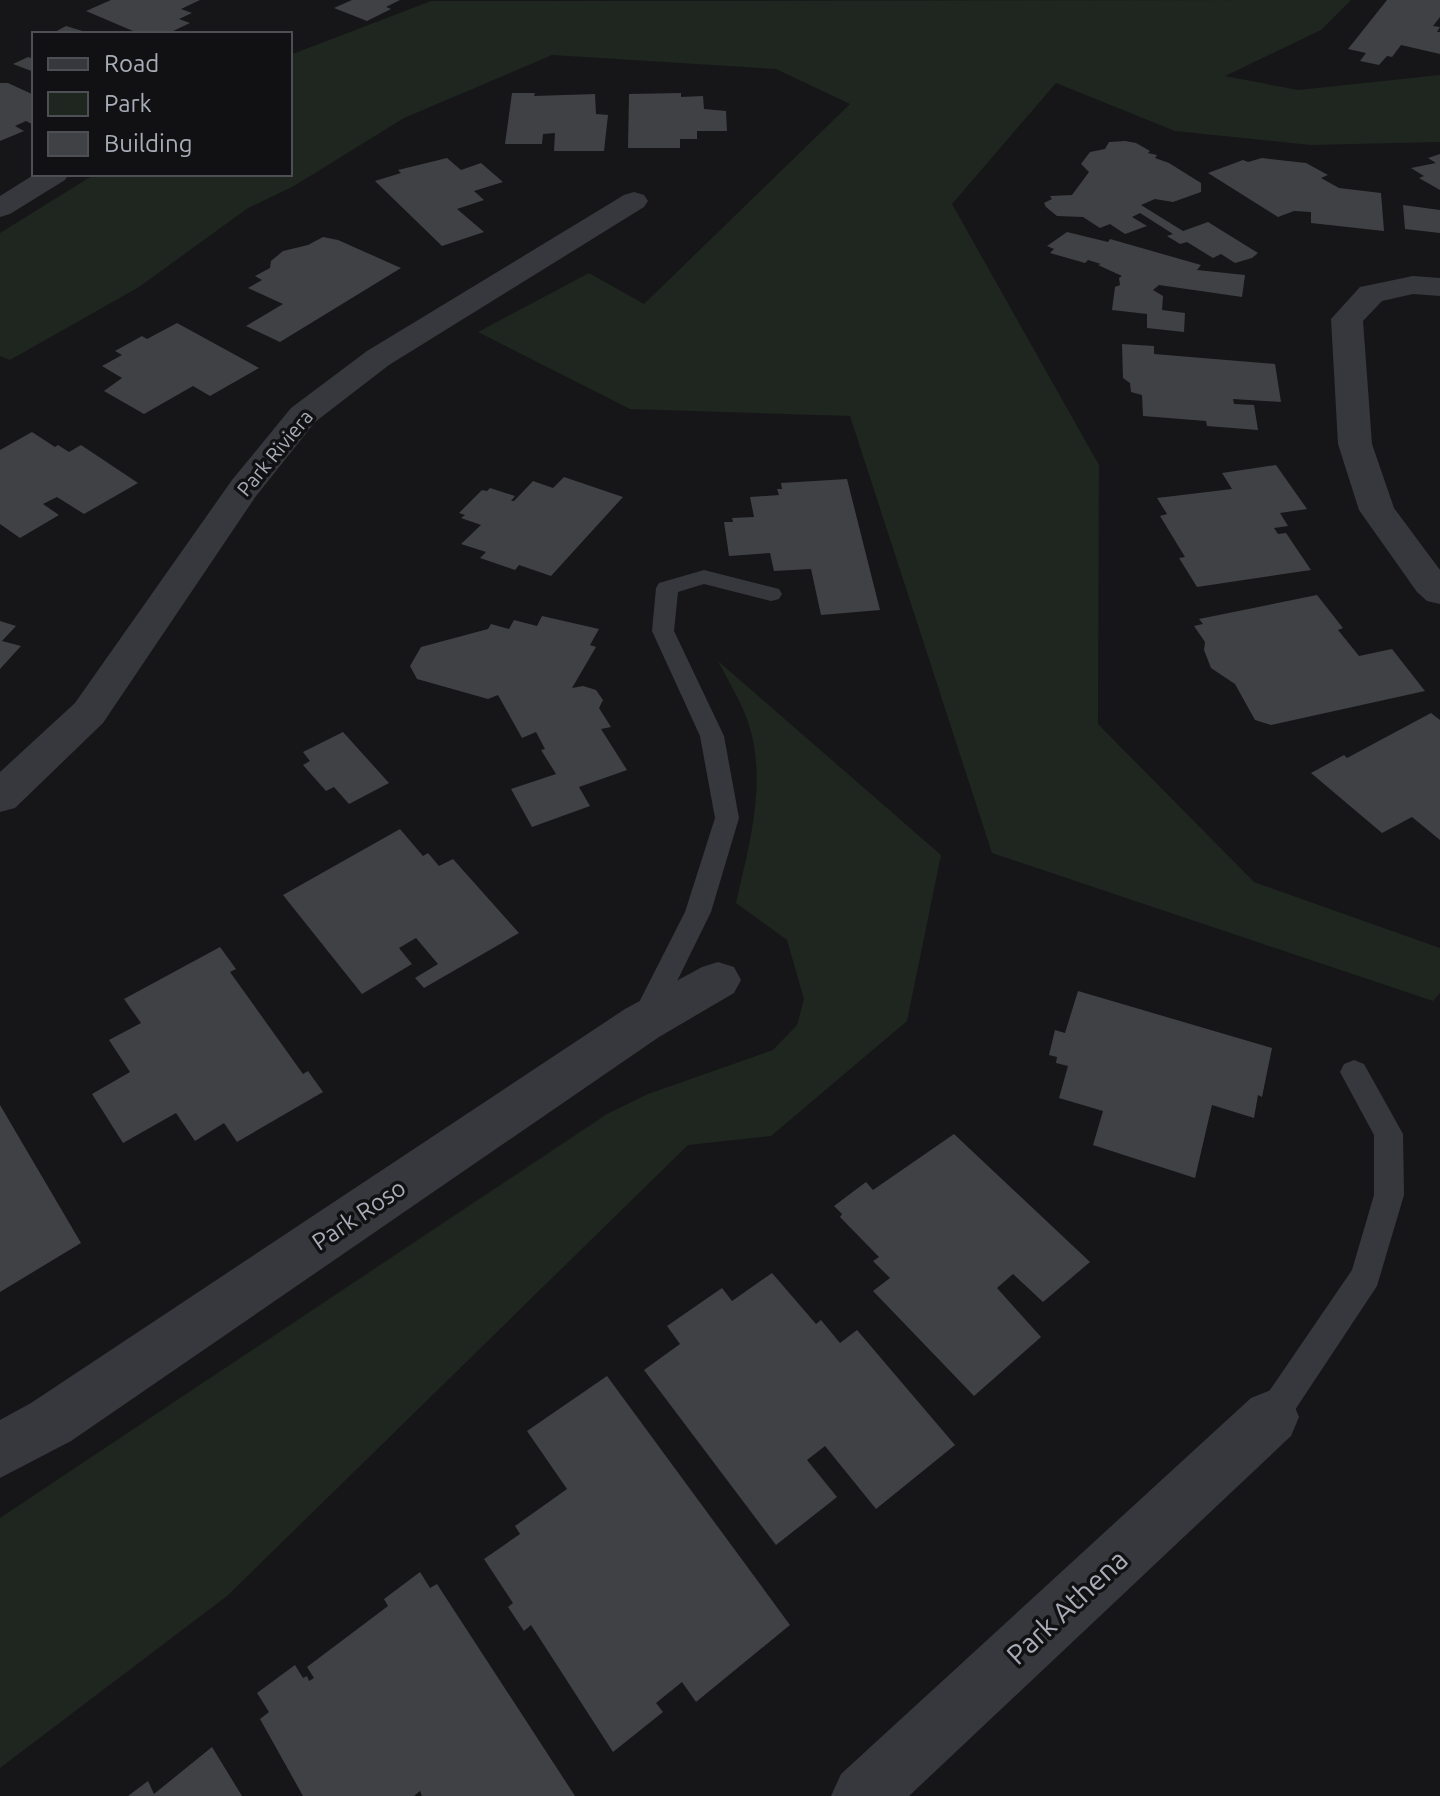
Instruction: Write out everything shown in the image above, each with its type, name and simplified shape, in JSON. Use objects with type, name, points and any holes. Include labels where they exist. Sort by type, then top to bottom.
[{"type":"street","points":[[0,208],[52,176]]},
{"type":"street","name":"Park Riviera","points":[[0,797],[89,713],[244,488],[303,415],[378,358],[634,201]]},
{"type":"street","points":[[1440,287],[1413,285],[1371,294],[1347,319],[1355,444],[1377,510],[1430,583],[1440,592]]},
{"type":"street","name":"Park Roso","points":[[0,1450],[51,1422],[642,1023],[718,980]]},
{"type":"street","name":"Park Athena","points":[[863,1796],[1271,1417]]},
{"type":"lane","points":[[642,1023],[698,912],[727,818],[712,736],[663,631],[667,588],[704,577],[771,594]]},
{"type":"lane","points":[[1271,1417],[1366,1276],[1389,1195],[1388,1134],[1354,1072]]},
{"type":"green space","points":[[1351,0],[1321,30],[1225,76],[1298,90],[1440,75],[1440,142],[1310,145],[1175,131],[1056,83],[952,204],[1099,465],[1098,724],[1254,882],[1440,948],[1440,993],[1433,1001],[992,853],[850,416],[630,409],[478,332],[589,273],[644,304],[850,104],[776,69],[552,55],[404,118],[294,186],[248,208],[139,287],[10,360],[0,356],[0,233],[92,176],[292,176],[292,54],[431,1]]},
{"type":"green space","points":[[718,661],[941,855],[907,1021],[771,1136],[688,1145],[227,1596],[0,1768],[0,1518],[607,1114],[648,1094],[773,1050],[797,1025],[804,999],[787,940],[736,903],[754,813],[756,767],[748,722]]},
{"type":"building","points":[[111,0],[200,0],[181,9],[192,13],[179,19],[190,23],[171,32],[135,32],[86,11]]},
{"type":"building","points":[[352,0],[400,0],[386,7],[391,9],[367,21],[334,8]]},
{"type":"building","points":[[1387,0],[1440,0],[1440,17],[1433,26],[1440,27],[1437,32],[1440,32],[1440,54],[1401,45],[1392,57],[1387,56],[1379,65],[1360,61],[1366,53],[1348,49]]},
{"type":"building","points":[[66,26],[86,32],[55,32]]},
{"type":"building","points":[[28,57],[32,58],[32,71],[13,64]]},
{"type":"building","points":[[0,83],[8,83],[32,94],[32,124],[26,121],[15,126],[24,131],[0,141]]},
{"type":"building","points":[[512,93],[535,93],[534,96],[595,94],[596,114],[608,115],[604,151],[554,151],[555,133],[543,134],[542,144],[505,144]]},
{"type":"building","points":[[681,93],[681,97],[703,96],[704,109],[726,111],[727,131],[697,131],[697,139],[680,139],[680,148],[628,148],[629,94]]},
{"type":"building","points":[[1109,142],[1136,143],[1150,151],[1148,153],[1157,155],[1155,158],[1201,183],[1201,192],[1173,202],[1155,199],[1141,205],[1183,231],[1208,222],[1258,253],[1235,263],[1221,254],[1213,258],[1187,242],[1180,244],[1167,236],[1173,234],[1140,213],[1132,217],[1147,226],[1125,234],[1110,224],[1100,228],[1083,217],[1057,216],[1046,207],[1044,203],[1052,199],[1050,196],[1072,195],[1089,172],[1081,164],[1090,152],[1105,149]]},
{"type":"building","points":[[1440,154],[1440,190],[1419,178],[1424,176],[1411,168],[1436,163],[1428,158]]},
{"type":"building","points":[[447,158],[461,170],[481,163],[503,182],[474,191],[484,200],[457,209],[484,232],[442,246],[375,181],[401,173],[398,170]]},
{"type":"building","points":[[1262,158],[1306,163],[1328,175],[1321,178],[1339,188],[1381,193],[1384,231],[1311,223],[1311,212],[1294,211],[1278,217],[1208,173],[1243,160],[1248,162]]},
{"type":"building","points":[[1403,205],[1440,210],[1440,233],[1405,229]]},
{"type":"building","points":[[1067,232],[1108,242],[1110,239],[1201,265],[1197,270],[1245,275],[1242,297],[1159,285],[1153,290],[1163,296],[1162,310],[1185,313],[1184,332],[1147,328],[1147,314],[1112,310],[1115,287],[1120,285],[1119,278],[1122,276],[1098,265],[1101,264],[1050,253],[1054,249],[1047,246]]},
{"type":"building","points":[[323,237],[338,240],[401,268],[280,342],[246,326],[283,304],[248,288],[262,280],[255,276],[270,268],[271,261],[283,251],[308,245]]},
{"type":"building","points":[[177,323],[259,368],[210,396],[193,386],[144,414],[104,391],[122,378],[102,366],[122,355],[115,351],[142,336],[147,339]]},
{"type":"building","points":[[1122,344],[1154,346],[1154,354],[1275,364],[1281,402],[1233,399],[1234,404],[1254,405],[1258,430],[1207,426],[1206,421],[1143,416],[1142,395],[1131,392],[1130,383],[1123,378]]},
{"type":"building","points":[[32,432],[69,452],[81,445],[138,483],[84,514],[57,497],[43,504],[59,515],[20,538],[0,524],[0,450]]},
{"type":"building","points":[[1276,465],[1307,509],[1280,513],[1288,526],[1274,528],[1278,534],[1286,533],[1311,570],[1197,587],[1179,558],[1185,557],[1160,516],[1167,514],[1157,498],[1232,489],[1222,473]]},
{"type":"building","points":[[564,477],[623,497],[551,576],[519,565],[515,570],[480,558],[486,552],[461,544],[481,525],[461,518],[465,515],[459,513],[482,490],[490,488],[515,496],[511,501],[514,501],[533,481],[553,488]]},
{"type":"building","points":[[847,479],[880,610],[821,615],[811,569],[774,571],[770,553],[729,556],[724,522],[733,522],[732,518],[754,517],[750,497],[779,495],[777,489],[782,489],[781,483]]},
{"type":"building","points":[[1317,595],[1343,628],[1338,630],[1359,656],[1392,649],[1425,691],[1271,725],[1255,720],[1235,684],[1211,668],[1204,650],[1205,642],[1194,626],[1203,624],[1199,619]]},
{"type":"building","points":[[542,616],[599,629],[590,645],[596,647],[572,688],[583,686],[596,690],[603,700],[599,708],[611,727],[601,729],[627,770],[579,787],[590,806],[532,827],[511,789],[556,774],[541,750],[545,749],[536,732],[522,738],[498,695],[488,699],[417,679],[410,666],[421,647],[488,629],[491,624],[509,629],[514,620],[537,626]]},
{"type":"building","points":[[0,621],[16,626],[2,641],[21,646],[0,669]]},
{"type":"building","points":[[1431,713],[1440,720],[1440,840],[1412,817],[1382,833],[1311,773],[1344,755],[1347,758]]},
{"type":"building","points":[[343,732],[389,783],[349,804],[334,787],[326,791],[303,765],[310,761],[303,752]]},
{"type":"building","points":[[400,829],[423,856],[428,853],[439,866],[453,859],[519,933],[424,988],[415,978],[438,964],[416,938],[399,948],[412,964],[362,994],[283,895]]},
{"type":"building","points":[[220,947],[236,969],[230,972],[303,1074],[308,1071],[323,1092],[237,1142],[224,1123],[195,1141],[176,1113],[123,1143],[92,1094],[130,1072],[109,1040],[141,1023],[124,999]]},
{"type":"building","points":[[1078,991],[1272,1048],[1262,1097],[1258,1095],[1254,1118],[1212,1105],[1195,1178],[1093,1145],[1103,1111],[1059,1098],[1068,1066],[1056,1063],[1057,1057],[1049,1055],[1055,1030],[1065,1033]]},
{"type":"building","points":[[0,1105],[81,1243],[0,1292]]},
{"type":"building","points":[[954,1134],[1090,1262],[1043,1302],[1013,1274],[997,1288],[1041,1337],[974,1396],[873,1291],[890,1278],[873,1261],[879,1257],[840,1217],[842,1214],[834,1206],[866,1182],[873,1190]]},
{"type":"building","points":[[772,1273],[816,1324],[821,1320],[840,1343],[857,1330],[955,1445],[876,1509],[825,1446],[807,1460],[837,1497],[776,1545],[644,1370],[680,1344],[667,1326],[722,1288],[732,1301]]},
{"type":"building","points":[[607,1376],[790,1625],[696,1702],[682,1682],[656,1703],[663,1712],[613,1752],[531,1625],[524,1631],[508,1607],[513,1603],[484,1559],[520,1534],[515,1526],[567,1489],[527,1431]]},
{"type":"building","points":[[420,1572],[430,1588],[437,1584],[575,1796],[422,1796],[420,1791],[414,1796],[303,1796],[260,1719],[269,1712],[257,1693],[295,1665],[303,1678],[307,1676],[309,1681],[314,1678],[307,1667],[388,1606],[384,1599]]},
{"type":"building","points":[[212,1747],[242,1796],[128,1796],[148,1781],[154,1794]]}]
